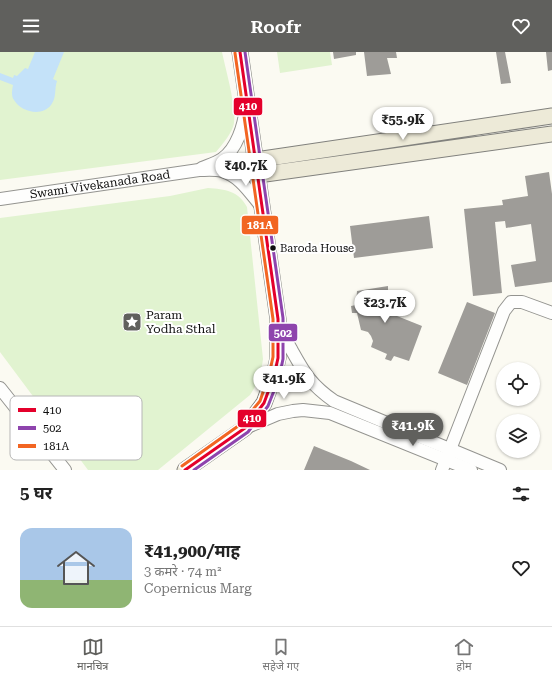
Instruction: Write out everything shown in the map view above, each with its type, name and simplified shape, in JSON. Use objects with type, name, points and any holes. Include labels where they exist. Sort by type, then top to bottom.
[{"type":"main road","points":[[185,470],[245,428],[264,403],[274,376],[278,358],[278,319],[240,52]]},
{"type":"main road","points":[[256,160],[552,116]]},
{"type":"main road","points":[[258,175],[552,134]]},
{"type":"street","points":[[199,170],[223,159],[233,148],[244,119],[247,103]]},
{"type":"street","points":[[199,170],[220,171],[232,175],[243,184],[262,207]]},
{"type":"street","name":"Swami Vivekanada Road","points":[[0,199],[199,170]]},
{"type":"street","points":[[446,460],[504,311],[511,302],[522,302],[552,313]]},
{"type":"street","points":[[278,319],[280,330],[302,370],[332,407],[470,470]]},
{"type":"street","points":[[0,388],[10,401]]},
{"type":"street","points":[[245,428],[278,414],[293,411],[316,411],[332,407]]},
{"type":"street","points":[[57,460],[65,470]]},
{"type":"street","points":[[446,460],[500,470]]},
{"type":"green space","points":[[0,52],[222,52],[234,107],[233,127],[227,138],[216,152],[0,180]]},
{"type":"green space","points":[[277,52],[330,52],[332,65],[280,73]]},
{"type":"green space","points":[[208,188],[220,189],[236,194],[247,207],[263,359],[260,373],[250,395],[158,470],[88,470],[81,460],[142,460],[142,396],[33,396],[0,352],[0,218],[170,196]]},
{"type":"water","points":[[35,52],[64,52],[53,79],[57,81],[53,102],[47,109],[32,112],[21,108],[17,104],[12,97],[13,85],[0,80],[0,73],[13,78],[14,75],[17,76],[25,68],[28,69]]},
{"type":"building","points":[[333,52],[356,52],[356,55],[334,59]]},
{"type":"building","points":[[364,52],[396,52],[397,58],[387,58],[391,74],[367,76]]},
{"type":"building","points":[[496,52],[505,52],[511,83],[501,84]]},
{"type":"building","points":[[546,52],[552,52],[552,70],[548,71]]},
{"type":"building","points":[[549,172],[552,194],[552,282],[515,287],[511,265],[536,261],[531,224],[506,228],[505,221],[495,222],[502,293],[473,296],[464,209],[503,205],[502,200],[528,196],[525,176]]},
{"type":"building","points":[[429,216],[433,248],[354,258],[350,226]]},
{"type":"building","points":[[388,286],[388,296],[392,314],[422,326],[409,361],[394,356],[391,361],[385,359],[387,354],[371,347],[373,341],[371,336],[368,332],[361,330],[357,313],[352,313],[351,306],[356,305],[357,291]]},
{"type":"building","points":[[467,302],[495,313],[467,385],[438,373]]},
{"type":"building","points":[[314,446],[351,461],[370,470],[304,470]]},
{"type":"transit line","name":"410","points":[[185,470],[245,428],[264,403],[274,376],[278,358],[278,319],[240,52]]},
{"type":"transit line","name":"502","points":[[194,470],[248,432],[268,406],[279,378],[283,359],[283,318],[245,52]]},
{"type":"transit line","name":"181A","points":[[182,466],[241,424],[260,401],[269,375],[273,357],[273,319],[235,53]]},
{"type":"place","name":"Baroda House","points":[[273,248]]},
{"type":"place","name":"Param Yodha Sthal","points":[[132,322]]}]
